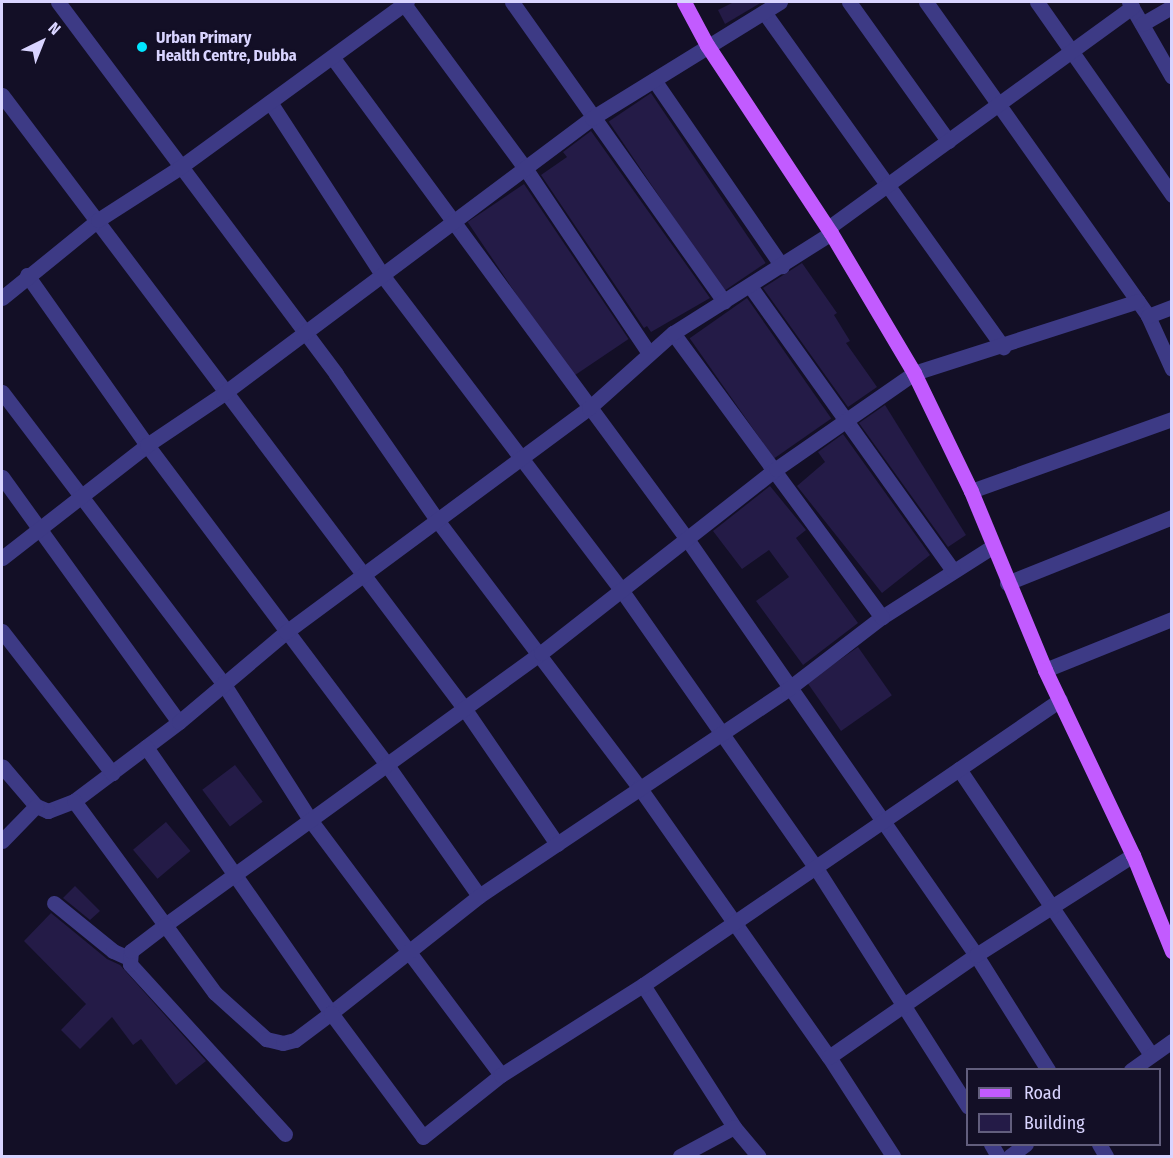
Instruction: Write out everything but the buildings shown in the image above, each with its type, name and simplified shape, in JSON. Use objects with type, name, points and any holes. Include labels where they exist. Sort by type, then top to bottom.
[{"type":"main road","points":[[684,2],[706,45],[829,231],[914,373],[971,491],[992,547],[1045,670],[1133,855],[1172,951]]},
{"type":"street","points":[[58,2],[179,168],[304,333],[437,520],[541,653],[639,787],[829,1057],[893,1156]]},
{"type":"street","points":[[512,2],[723,301]]},
{"type":"street","points":[[2,558],[82,499],[147,445],[223,394],[592,118],[706,45],[780,2]]},
{"type":"street","points":[[849,2],[948,141]]},
{"type":"street","points":[[926,2],[1138,301],[1148,316],[1172,369]]},
{"type":"street","points":[[1037,2],[1172,195]]},
{"type":"street","points":[[2,298],[27,275],[98,220],[179,168],[406,3],[525,168],[648,352]]},
{"type":"street","points":[[2,766],[36,806],[48,812],[74,801],[179,722],[286,632],[364,577],[521,456],[590,408],[648,352],[673,333],[782,266],[1072,50],[1130,4],[1172,77]]},
{"type":"street","points":[[1142,24],[1172,7]]},
{"type":"street","points":[[764,12],[887,188],[1003,347]]},
{"type":"street","points":[[333,58],[450,222],[687,539],[789,689],[976,955],[1047,1068]]},
{"type":"street","points":[[654,80],[782,266]]},
{"type":"street","points":[[2,94],[98,220],[223,394],[464,708],[557,844]]},
{"type":"street","points":[[270,102],[383,276],[622,591],[816,868],[966,1104]]},
{"type":"street","points":[[27,275],[147,445],[387,765],[479,896]]},
{"type":"street","points":[[750,286],[953,571]]},
{"type":"street","points":[[129,958],[131,951],[165,925],[541,653],[776,469],[914,373],[1003,347],[1138,301]]},
{"type":"street","points":[[1148,316],[1172,307]]},
{"type":"street","points":[[673,333],[776,469],[882,617]]},
{"type":"street","points":[[2,392],[223,683],[311,821],[405,952],[501,1075]]},
{"type":"street","points":[[971,491],[1172,419]]},
{"type":"street","points":[[2,477],[179,722]]},
{"type":"street","points":[[1007,583],[1172,517]]},
{"type":"street","points":[[74,801],[215,993],[266,1039],[283,1043],[295,1040],[479,896],[789,689],[882,617],[992,547]]},
{"type":"street","points":[[1045,670],[1172,619]]},
{"type":"street","points":[[2,631],[112,773]]},
{"type":"street","points":[[146,747],[234,877],[423,1137],[501,1075],[643,985],[1060,700]]},
{"type":"street","points":[[958,769],[1052,905],[1150,1055]]},
{"type":"street","points":[[2,841],[36,806]]},
{"type":"street","points":[[829,1057],[906,1007],[976,955],[1133,855]]},
{"type":"street","points":[[54,903],[113,951],[129,958],[285,1134]]},
{"type":"street","points":[[643,985],[735,1126],[758,1156]]},
{"type":"street","points":[[1134,1068],[1172,1041]]},
{"type":"street","points":[[680,1156],[735,1126]]},
{"type":"street","points":[[1010,1156],[1023,1146]]},
{"type":"place","name":"Urban Primary Health Centre, Dubba","points":[[142,47]]}]
